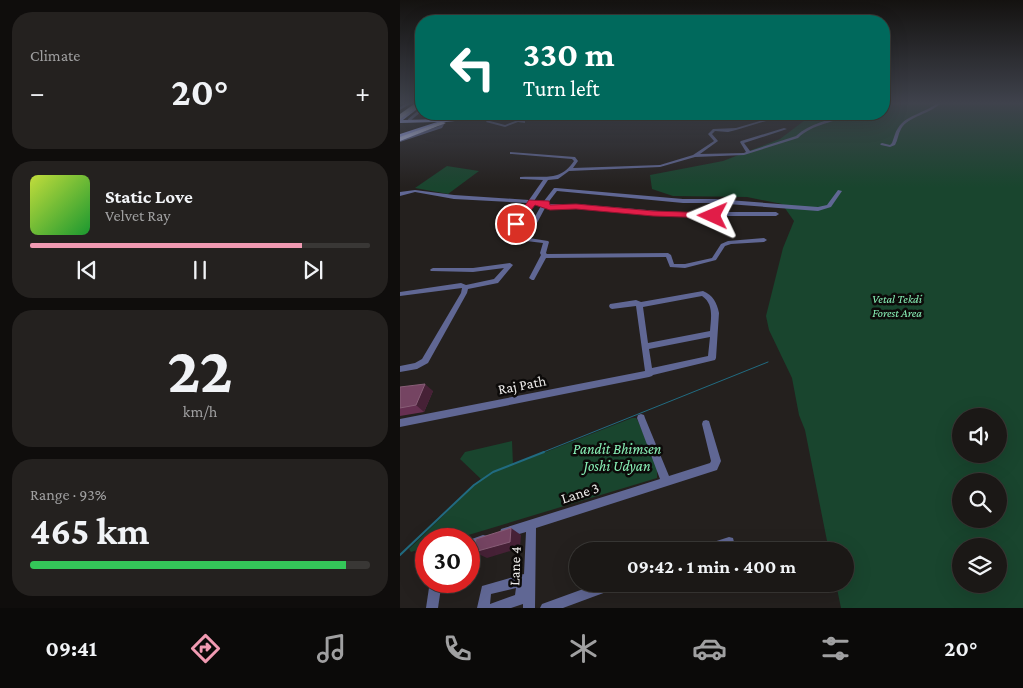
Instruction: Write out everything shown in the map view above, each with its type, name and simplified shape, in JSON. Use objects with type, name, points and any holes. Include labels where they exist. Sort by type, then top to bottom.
[{"type":"highway","points":[[400,139],[423,130]]},
{"type":"street","points":[[695,156],[716,141],[710,134],[714,130]]},
{"type":"street","points":[[749,153],[742,142],[780,130]]},
{"type":"street","points":[[522,178],[556,178],[566,170],[660,166],[695,156],[749,153],[797,137],[804,130]]},
{"type":"street","points":[[882,144],[894,144],[899,130]]},
{"type":"street","points":[[512,153],[573,158],[576,161],[570,170]]},
{"type":"street","points":[[516,224],[546,179]]},
{"type":"street","points":[[532,278],[544,255],[546,242],[526,239],[544,205],[556,189],[676,200],[818,209],[829,206],[840,192]]},
{"type":"street","points":[[400,194],[415,192],[454,198],[532,202],[544,205],[576,206],[653,214],[713,216],[744,213],[776,214]]},
{"type":"street","points":[[653,214],[657,203]]},
{"type":"street","points":[[544,255],[668,255],[672,266],[685,266],[714,259],[723,245],[730,242],[764,240]]},
{"type":"street","points":[[400,294],[461,285],[465,287],[496,281],[510,265],[473,270],[433,270]]},
{"type":"street","points":[[400,369],[417,366],[425,361],[465,287]]},
{"type":"street","points":[[612,306],[636,303],[641,305],[703,293],[709,297],[714,306],[713,333],[645,347]]},
{"type":"street","points":[[641,305],[649,373]]},
{"type":"street","name":"Raj Path","points":[[400,423],[649,373],[712,358],[713,333]]},
{"type":"street","points":[[641,418],[666,482]]},
{"type":"street","name":"Lane 3","points":[[480,540],[711,468],[716,465],[706,424]]},
{"type":"street","name":"Lane 4","points":[[526,601],[531,524]]},
{"type":"street","points":[[483,608],[486,590],[526,579]]},
{"type":"street","points":[[546,608],[591,592]]},
{"type":"street","points":[[432,608],[434,593]]},
{"type":"street","points":[[494,608],[526,601]]},
{"type":"green space","name":"Vetal Tekdi Forest Area","points":[[791,130],[1023,130],[1023,608],[841,608],[838,592],[854,592],[854,542],[827,542],[805,430],[799,415],[792,378],[769,330],[766,316],[783,248],[794,221],[782,204],[747,197],[673,196],[652,189],[650,175],[723,161],[780,139]]},
{"type":"green space","points":[[447,166],[479,171],[448,194],[415,188]]},
{"type":"green space","name":"Pandit Bhimsen Joshi Udyan","points":[[636,418],[657,467],[657,478],[480,531],[480,528],[431,528],[481,479],[460,459],[465,452],[512,441],[513,465]]},
{"type":"green space","name":"Pandit Bhimsen Joshi Udyan","points":[[415,543],[415,551],[411,552],[409,549]]},
{"type":"building","points":[[425,384],[416,405],[400,408],[400,387]]},
{"type":"building","points":[[511,528],[510,542],[480,550],[480,538]]},
{"type":"waterway","points":[[541,453],[768,362]]},
{"type":"waterway","points":[[400,555],[474,485],[493,472],[544,452]]},
{"type":"route","points":[[516,224],[532,202],[546,203],[543,206],[550,207],[576,206],[653,214],[713,216]]}]
